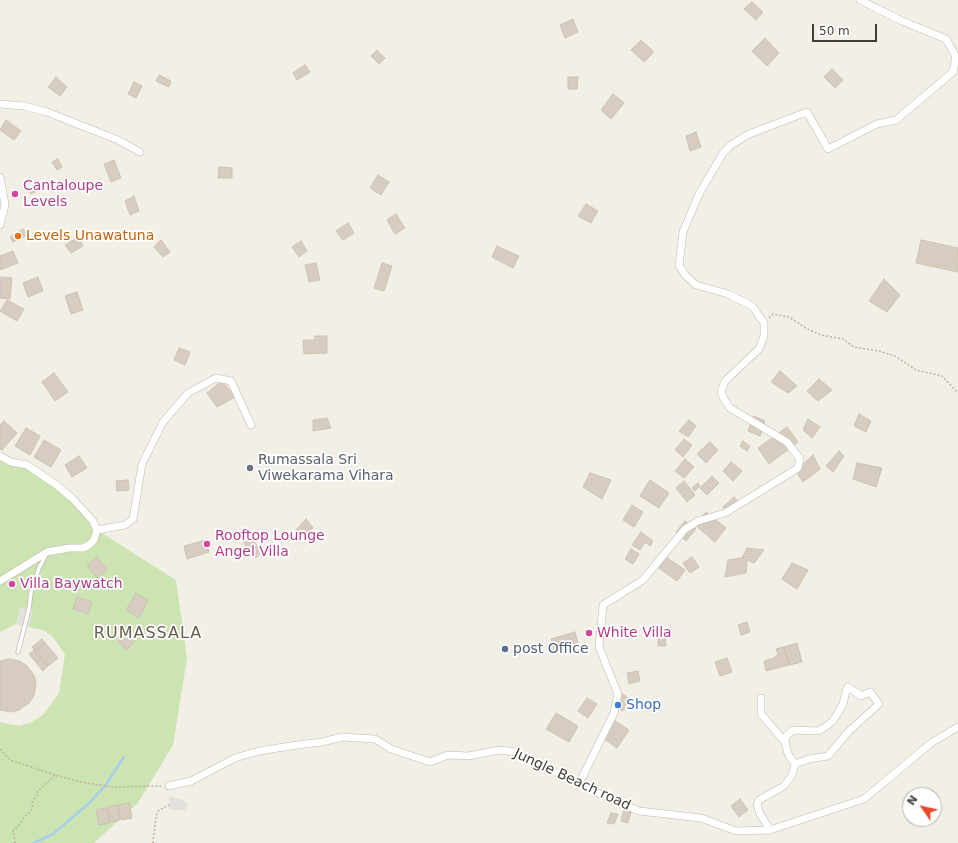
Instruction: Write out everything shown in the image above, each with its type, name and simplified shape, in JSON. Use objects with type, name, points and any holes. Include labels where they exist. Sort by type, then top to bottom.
[{"type":"street","points":[[860,0],[902,21],[946,39],[956,57]]},
{"type":"street","points":[[579,784],[614,713],[618,694],[599,647],[603,605],[643,580],[685,529],[698,521],[725,512],[798,468],[800,459],[787,442],[730,408],[721,392],[725,381],[759,349],[764,336],[764,323],[752,306],[728,294],[696,285],[685,275],[679,265],[683,232],[699,194],[723,153],[731,145],[749,134],[807,112],[828,149],[877,124],[896,120],[953,72],[958,48]]},
{"type":"street","points":[[0,104],[24,106],[47,112],[118,140],[140,152]]},
{"type":"street","points":[[0,177],[5,205],[0,225]]},
{"type":"street","points":[[97,530],[125,526],[133,519],[142,464],[163,422],[188,393],[216,378],[231,381],[251,426]]},
{"type":"street","points":[[0,456],[11,462],[27,465],[56,484],[84,510],[93,521],[97,530],[94,540],[89,545],[83,548],[69,548],[47,552],[0,581]]},
{"type":"street","points":[[770,830],[760,814],[757,805],[759,800],[784,786],[792,776],[795,764],[788,754],[785,742],[786,736],[793,730],[818,731],[833,721],[843,704],[848,687],[861,696],[870,692],[879,704],[848,732],[828,756],[809,758],[795,764]]},
{"type":"street","points":[[761,698],[761,714],[785,742]]},
{"type":"street","name":"Jungle Beach road","points":[[169,786],[191,781],[235,758],[259,752],[342,738],[376,739],[391,749],[430,762],[448,754],[468,756],[500,750],[515,752],[579,784],[640,811],[701,818],[736,831],[770,830],[864,799],[931,743],[958,727]]},
{"type":"lane","points":[[18,652],[29,609],[31,592],[39,568],[47,552]]},
{"type":"path","points":[[764,323],[773,314],[789,316],[807,329],[821,335],[843,339],[854,347],[879,351],[895,356],[916,370],[942,376],[958,393]]},
{"type":"path","points":[[0,749],[10,760],[55,775],[111,787],[169,786]]},
{"type":"path","points":[[15,843],[15,828],[18,827],[30,811],[34,799],[38,795],[37,792],[55,775]]},
{"type":"path","points":[[153,843],[156,816],[159,810],[169,805]]},
{"type":"green space","points":[[0,456],[27,465],[55,484],[97,530],[176,580],[187,658],[173,745],[138,803],[94,843],[0,843],[0,722],[19,726],[30,723],[43,715],[59,693],[65,654],[52,636],[43,630],[29,627],[32,610],[20,608],[16,624],[0,632]]},
{"type":"shaded area","points":[[20,608],[33,610],[29,627],[16,624]]},
{"type":"shaded area","points":[[169,796],[185,801],[188,804],[185,810],[169,809]]},
{"type":"building","points":[[752,2],[763,12],[756,20],[744,9]]},
{"type":"building","points":[[573,19],[578,32],[565,38],[560,25]]},
{"type":"building","points":[[765,38],[779,53],[767,66],[752,51]]},
{"type":"building","points":[[641,40],[654,52],[644,62],[631,50]]},
{"type":"building","points":[[377,50],[385,58],[379,64],[371,56]]},
{"type":"building","points":[[305,65],[310,72],[297,80],[293,73]]},
{"type":"building","points":[[832,69],[843,80],[835,88],[824,77]]},
{"type":"building","points":[[159,75],[171,81],[169,87],[156,81]]},
{"type":"building","points":[[56,77],[67,87],[60,96],[48,87]]},
{"type":"building","points":[[568,77],[578,77],[577,89],[568,89]]},
{"type":"building","points":[[134,82],[142,86],[136,98],[128,94]]},
{"type":"building","points":[[613,94],[624,103],[611,119],[601,110]]},
{"type":"building","points":[[6,120],[21,131],[14,140],[0,130]]},
{"type":"building","points":[[696,132],[701,147],[690,151],[686,136]]},
{"type":"building","points":[[58,159],[62,167],[57,170],[52,162]]},
{"type":"building","points":[[114,160],[121,178],[111,182],[104,164]]},
{"type":"building","points":[[219,167],[232,168],[232,178],[218,178]]},
{"type":"building","points":[[378,175],[389,182],[381,195],[370,188]]},
{"type":"building","points":[[43,181],[46,186],[31,194],[28,189]]},
{"type":"building","points":[[134,196],[139,211],[130,215],[125,201]]},
{"type":"building","points":[[586,204],[598,211],[591,223],[578,216]]},
{"type":"building","points":[[396,214],[405,228],[395,234],[387,220]]},
{"type":"building","points":[[348,223],[354,233],[343,240],[336,231]]},
{"type":"building","name":"Levels Unawatuna","points":[[23,229],[27,235],[13,242],[10,237]]},
{"type":"building","points":[[78,237],[83,246],[71,253],[65,245]]},
{"type":"building","points":[[161,240],[170,252],[163,257],[154,247]]},
{"type":"building","points":[[921,240],[958,248],[958,272],[916,263]]},
{"type":"building","points":[[301,241],[307,251],[299,257],[292,247]]},
{"type":"building","points":[[497,246],[519,256],[513,268],[492,257]]},
{"type":"building","points":[[13,251],[18,263],[0,270],[0,256]]},
{"type":"building","points":[[316,263],[320,280],[309,282],[305,265]]},
{"type":"building","points":[[382,263],[392,266],[384,291],[374,288]]},
{"type":"building","points":[[1,277],[12,278],[10,299],[0,298]]},
{"type":"building","points":[[38,277],[43,291],[28,297],[23,283]]},
{"type":"building","points":[[884,279],[900,295],[887,312],[869,301]]},
{"type":"building","points":[[77,292],[83,310],[71,314],[65,296]]},
{"type":"building","points":[[7,300],[24,309],[17,321],[0,311]]},
{"type":"building","points":[[315,336],[327,336],[327,353],[304,354],[303,340],[315,340]]},
{"type":"building","points":[[179,348],[190,352],[185,365],[174,360]]},
{"type":"building","points":[[780,371],[797,386],[788,393],[771,382]]},
{"type":"building","points":[[54,373],[68,392],[55,401],[42,382]]},
{"type":"building","points":[[819,379],[832,390],[818,401],[807,391]]},
{"type":"building","points":[[222,381],[235,397],[217,407],[207,393]]},
{"type":"building","points":[[859,414],[871,421],[866,432],[854,426]]},
{"type":"building","points":[[754,416],[765,421],[760,436],[748,431]]},
{"type":"building","points":[[327,418],[331,428],[313,431],[313,420]]},
{"type":"building","points":[[808,419],[820,427],[812,438],[803,430]]},
{"type":"building","points":[[689,420],[696,426],[688,437],[679,431]]},
{"type":"building","points":[[4,421],[17,433],[2,450],[0,449],[0,425]]},
{"type":"building","points":[[787,427],[798,442],[769,464],[758,448]]},
{"type":"building","points":[[26,428],[40,436],[30,455],[15,446]]},
{"type":"building","points":[[684,439],[692,445],[683,457],[675,450]]},
{"type":"building","points":[[44,440],[61,450],[51,467],[34,457]]},
{"type":"building","points":[[743,441],[750,446],[747,451],[740,446]]},
{"type":"building","points":[[710,442],[718,450],[706,463],[697,454]]},
{"type":"building","points":[[839,451],[844,456],[833,472],[826,466]]},
{"type":"building","points":[[813,455],[820,469],[803,482],[796,471]]},
{"type":"building","points":[[79,456],[87,468],[72,477],[65,465]]},
{"type":"building","points":[[685,459],[694,467],[684,478],[675,471]]},
{"type":"building","points":[[731,462],[742,471],[733,481],[723,471]]},
{"type":"building","points":[[857,463],[882,468],[876,487],[853,479]]},
{"type":"building","points":[[590,473],[611,480],[602,499],[583,487]]},
{"type":"building","points":[[712,476],[719,483],[707,495],[700,488]]},
{"type":"building","points":[[128,480],[129,490],[117,491],[116,481]]},
{"type":"building","points":[[650,480],[669,493],[659,508],[640,496]]},
{"type":"building","points":[[684,481],[695,495],[687,502],[676,488]]},
{"type":"building","points":[[698,483],[700,486],[695,491],[692,488]]},
{"type":"building","points":[[734,497],[741,505],[729,515],[723,507]]},
{"type":"building","points":[[632,505],[643,512],[634,527],[623,520]]},
{"type":"building","points":[[706,512],[726,528],[715,542],[695,525]]},
{"type":"building","points":[[306,519],[313,528],[299,538],[295,531]]},
{"type":"building","points":[[685,521],[696,529],[686,541],[676,532]]},
{"type":"building","points":[[245,532],[262,551],[256,558],[239,537]]},
{"type":"building","points":[[641,532],[653,541],[650,546],[645,542],[640,550],[632,545]]},
{"type":"building","points":[[206,540],[209,552],[187,559],[184,546]]},
{"type":"building","points":[[747,548],[764,550],[754,563],[742,558]]},
{"type":"building","points":[[631,549],[639,554],[633,564],[625,559]]},
{"type":"building","points":[[97,557],[107,570],[97,578],[87,565]]},
{"type":"building","points":[[666,557],[685,570],[677,581],[659,568]]},
{"type":"building","points":[[692,557],[699,567],[690,573],[683,563]]},
{"type":"building","points":[[747,557],[746,573],[725,577],[728,560]]},
{"type":"building","points":[[792,563],[808,570],[797,589],[782,579]]},
{"type":"building","points":[[136,593],[148,601],[139,618],[126,610]]},
{"type":"building","points":[[77,597],[92,602],[88,614],[73,609]]},
{"type":"building","points":[[747,622],[750,632],[741,635],[738,625]]},
{"type":"building","points":[[126,631],[136,639],[127,650],[118,642]]},
{"type":"building","points":[[575,632],[578,643],[554,650],[551,639]]},
{"type":"building","points":[[665,636],[666,646],[658,646],[658,637]]},
{"type":"building","points":[[42,639],[45,643],[36,651],[32,647]]},
{"type":"building","points":[[45,643],[58,658],[48,666],[36,651]]},
{"type":"building","points":[[797,643],[802,662],[789,665],[784,647]]},
{"type":"building","points":[[784,647],[789,665],[766,671],[764,661],[774,658],[778,654],[776,649]]},
{"type":"building","points":[[34,650],[48,666],[43,671],[29,654]]},
{"type":"building","points":[[727,658],[732,672],[720,676],[715,662]]},
{"type":"building","points":[[10,659],[19,661],[26,665],[34,675],[36,683],[34,696],[29,703],[19,710],[11,712],[0,710],[0,661]]},
{"type":"building","points":[[638,671],[640,681],[629,684],[627,673]]},
{"type":"building","points":[[621,693],[631,700],[623,711],[613,705]]},
{"type":"building","points":[[587,698],[597,704],[588,718],[578,711]]},
{"type":"building","points":[[556,713],[578,726],[569,742],[546,729]]},
{"type":"building","points":[[615,721],[629,730],[617,748],[603,738]]},
{"type":"building","points":[[740,799],[748,810],[739,817],[731,806]]},
{"type":"building","points":[[129,803],[132,818],[121,820],[118,805]]},
{"type":"building","points":[[118,805],[120,820],[110,822],[107,807]]},
{"type":"building","points":[[107,808],[110,823],[99,825],[96,810]]},
{"type":"building","points":[[624,810],[631,812],[628,823],[621,821]]},
{"type":"building","points":[[611,813],[618,814],[614,824],[607,823]]},
{"type":"waterway","points":[[34,843],[53,834],[87,805],[105,786],[124,757]]},
{"type":"place","name":"Cantaloupe Levels","points":[[15,194]]},
{"type":"place","name":"Levels Unawatuna","points":[[18,236]]},
{"type":"place","name":"Rumassala Sri Viwekarama Vihara","points":[[250,468]]},
{"type":"place","name":"Rooftop Lounge Angel Villa","points":[[207,544]]},
{"type":"place","name":"Villa Baywatch","points":[[12,584]]},
{"type":"place","name":"White Villa","points":[[589,633]]},
{"type":"place","name":"post Office","points":[[505,649]]},
{"type":"place","name":"Shop","points":[[618,705]]},
{"type":"district","name":"RUMASSALA","points":[[148,634]]}]
